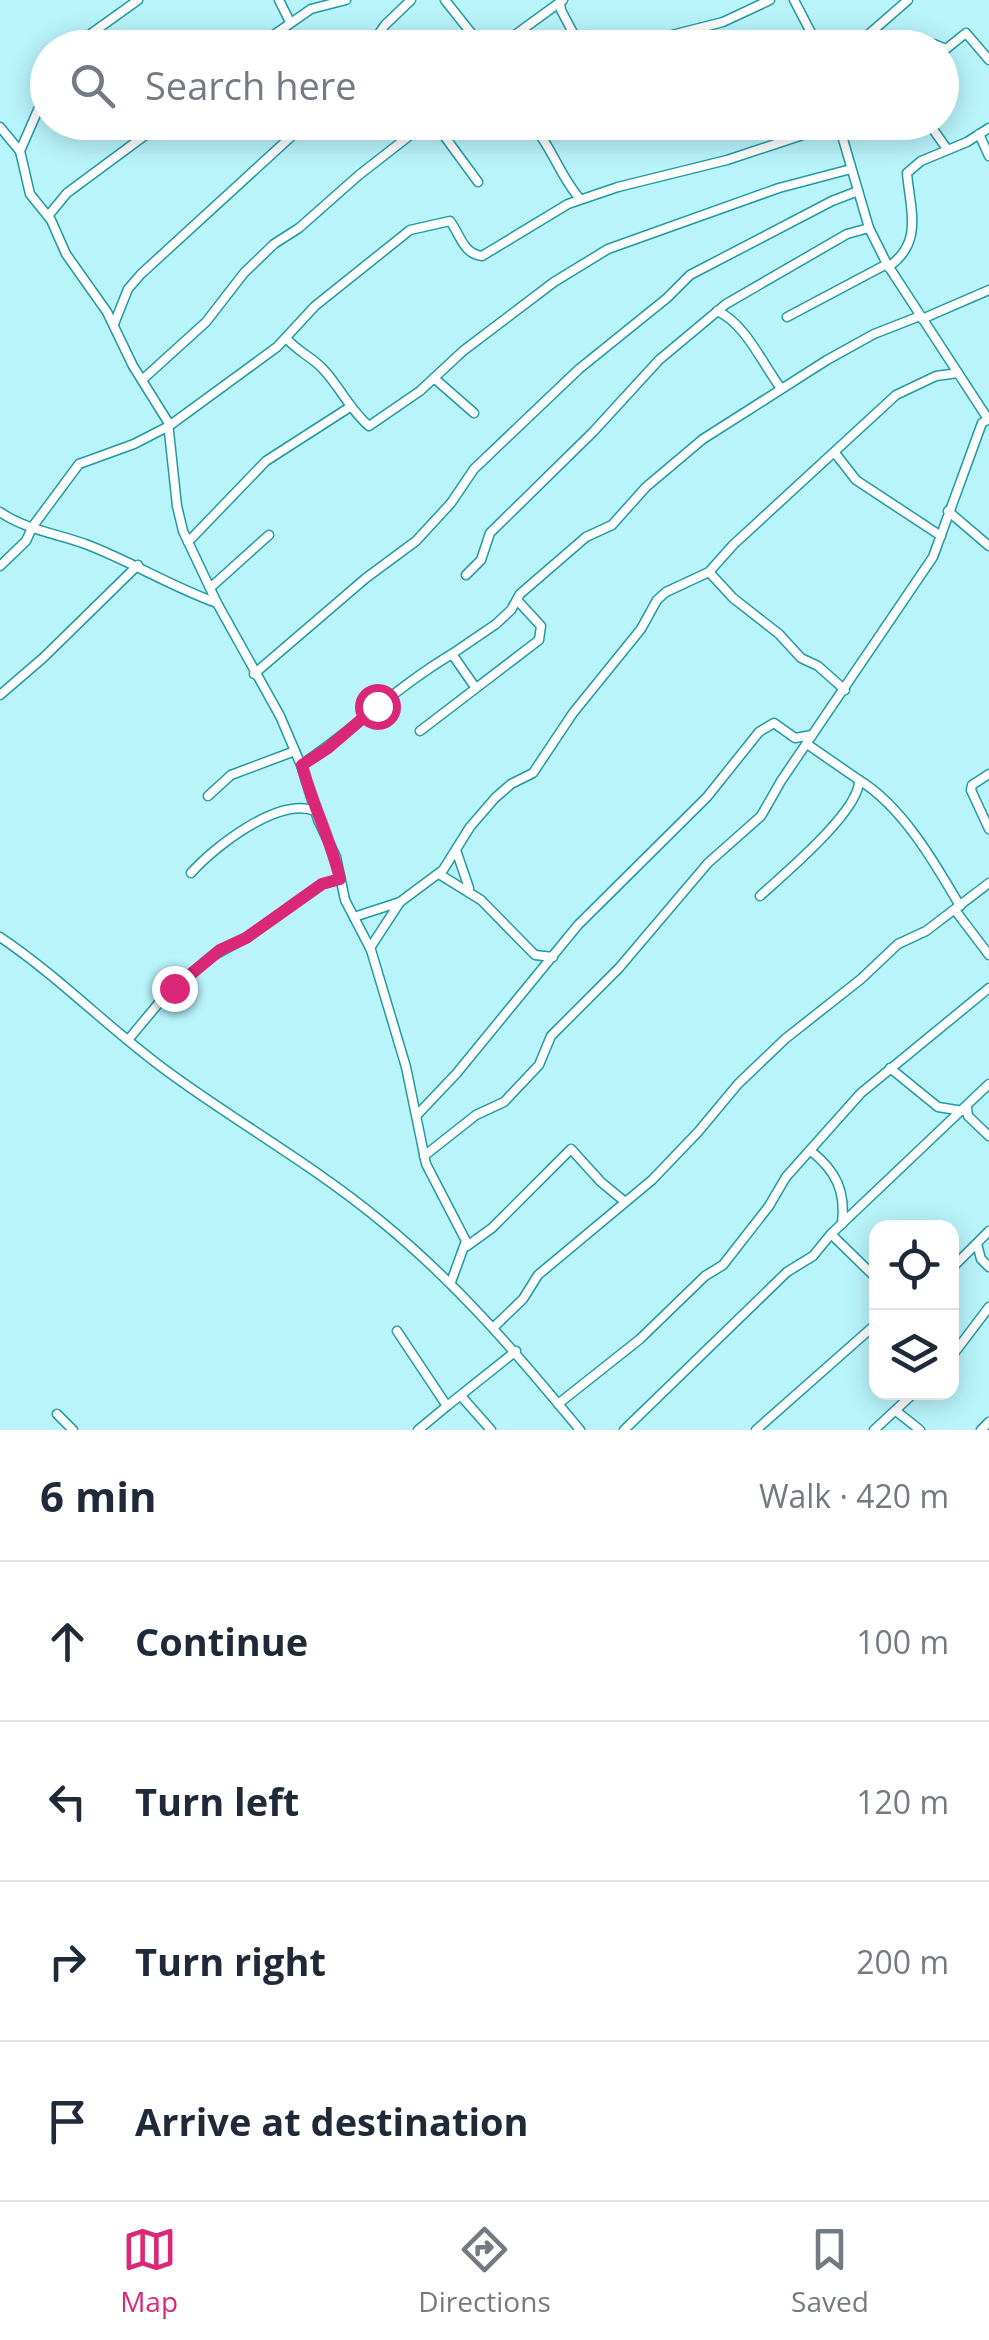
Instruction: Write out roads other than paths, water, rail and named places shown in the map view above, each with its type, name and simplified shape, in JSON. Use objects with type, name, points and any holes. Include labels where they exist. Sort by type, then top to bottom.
[{"type":"street","points":[[96,30],[138,0]]},
{"type":"street","points":[[280,0],[290,22]]},
{"type":"street","points":[[279,30],[310,9],[346,0]]},
{"type":"street","points":[[382,30],[412,0]]},
{"type":"street","points":[[445,0],[469,30]]},
{"type":"street","points":[[692,30],[723,22],[770,0]]},
{"type":"street","points":[[794,0],[810,30]]},
{"type":"street","points":[[875,30],[908,0]]},
{"type":"street","points":[[523,30],[559,6],[572,30]]},
{"type":"street","points":[[959,37],[964,33],[989,60]]},
{"type":"street","points":[[0,127],[20,151],[30,194],[48,216],[66,254],[114,324],[169,426],[177,506],[188,542],[302,765],[308,803],[336,857],[344,900],[370,948],[417,1114],[424,1156],[467,1246]]},
{"type":"street","points":[[20,151],[30,128]]},
{"type":"street","points":[[787,317],[887,265],[906,250],[912,235],[907,173],[914,165],[989,128]]},
{"type":"street","points":[[979,134],[989,156]]},
{"type":"street","points":[[48,216],[67,193],[139,140]]},
{"type":"street","points":[[114,324],[128,288],[141,274],[287,140]]},
{"type":"street","points":[[142,380],[206,322],[244,273],[274,244],[300,228],[359,174],[405,140]]},
{"type":"street","points":[[444,140],[478,182]]},
{"type":"street","points":[[547,140],[569,187],[580,199]]},
{"type":"street","points":[[0,566],[26,540],[80,464],[169,426],[286,338],[314,306],[414,228],[450,221],[466,249],[482,256],[580,199],[787,140]]},
{"type":"street","points":[[424,1156],[476,1115],[504,1102],[539,1066],[550,1036],[619,968],[708,863],[761,816],[932,557],[941,536],[982,424],[988,418],[887,265],[869,228],[843,140]]},
{"type":"street","points":[[941,140],[947,149]]},
{"type":"street","points":[[286,338],[323,370],[369,426],[405,403],[463,351],[554,282],[608,249],[779,188],[852,168]]},
{"type":"street","points":[[254,674],[366,578],[416,541],[451,503],[474,470],[605,346],[690,275],[858,191]]},
{"type":"street","points":[[466,575],[482,560],[490,533],[593,432],[642,375],[716,311],[847,234],[869,228]]},
{"type":"street","points":[[302,765],[328,748],[398,688],[496,624],[523,591],[586,538],[612,526],[646,487],[686,452],[780,387],[874,334],[989,290]]},
{"type":"street","points":[[726,304],[728,316],[780,387]]},
{"type":"street","points":[[716,311],[728,316]]},
{"type":"street","points":[[936,376],[948,358]]},
{"type":"street","points":[[354,917],[400,902],[439,874],[495,798],[511,784],[530,777],[540,765],[573,713],[641,630],[657,600],[709,572],[896,395],[936,376],[958,373]]},
{"type":"street","points":[[434,378],[474,413]]},
{"type":"street","points":[[188,542],[266,461],[350,407]]},
{"type":"street","points":[[835,453],[856,480],[941,536]]},
{"type":"street","points":[[948,511],[989,546]]},
{"type":"street","points":[[0,512],[14,522],[138,565],[170,586],[217,603]]},
{"type":"street","points":[[210,588],[268,535]]},
{"type":"street","points":[[0,694],[43,658],[138,565]]},
{"type":"street","points":[[709,572],[801,658],[818,666],[845,690]]},
{"type":"street","points":[[420,731],[541,637],[539,622],[518,600]]},
{"type":"street","points":[[452,654],[475,687]]},
{"type":"street","points":[[417,1114],[456,1074],[578,926],[707,797],[764,728],[777,724],[795,738],[815,734]]},
{"type":"street","points":[[808,744],[885,798],[922,843],[957,908],[989,955]]},
{"type":"street","points":[[208,796],[232,774],[296,751]]},
{"type":"street","points":[[989,774],[971,790],[989,829]]},
{"type":"street","points":[[760,896],[822,837],[862,784]]},
{"type":"street","points":[[191,873],[215,849],[240,833],[281,810],[308,803]]},
{"type":"street","points":[[456,850],[471,892]]},
{"type":"street","points":[[439,874],[471,892],[498,914],[535,955],[553,957]]},
{"type":"street","points":[[128,1040],[163,998],[211,957],[246,938],[322,884],[340,879]]},
{"type":"street","points":[[495,1326],[523,1299],[538,1274],[652,1180],[738,1084],[785,1039],[862,979],[898,944],[919,936],[989,882]]},
{"type":"street","points":[[370,948],[400,902]]},
{"type":"street","points":[[0,937],[36,960],[173,1076],[346,1194],[452,1282],[495,1326],[580,1430]]},
{"type":"street","points":[[558,1404],[640,1339],[705,1276],[724,1265],[770,1206],[786,1177],[861,1093],[989,988]]},
{"type":"street","points":[[890,1068],[923,1098],[954,1112],[964,1112],[989,1136]]},
{"type":"street","points":[[624,1430],[787,1272],[812,1256],[964,1112],[989,1084]]},
{"type":"street","points":[[452,1282],[467,1246],[492,1228],[570,1149],[624,1202]]},
{"type":"street","points":[[811,1150],[840,1184],[844,1198],[842,1224]]},
{"type":"street","points":[[959,1262],[989,1230]]},
{"type":"street","points":[[831,1234],[869,1271]]},
{"type":"street","points":[[977,1244],[980,1259]]},
{"type":"street","points":[[963,1258],[980,1259],[989,1266]]},
{"type":"street","points":[[959,1347],[989,1306]]},
{"type":"street","points":[[397,1331],[447,1406]]},
{"type":"street","points":[[756,1430],[869,1332]]},
{"type":"street","points":[[418,1430],[516,1352]]},
{"type":"street","points":[[461,1396],[491,1430]]},
{"type":"street","points":[[874,1430],[906,1400]]},
{"type":"street","points":[[909,1420],[910,1400]]},
{"type":"street","points":[[896,1411],[920,1430]]},
{"type":"street","points":[[57,1414],[72,1430]]},
{"type":"street","points":[[981,1430],[989,1422]]}]
